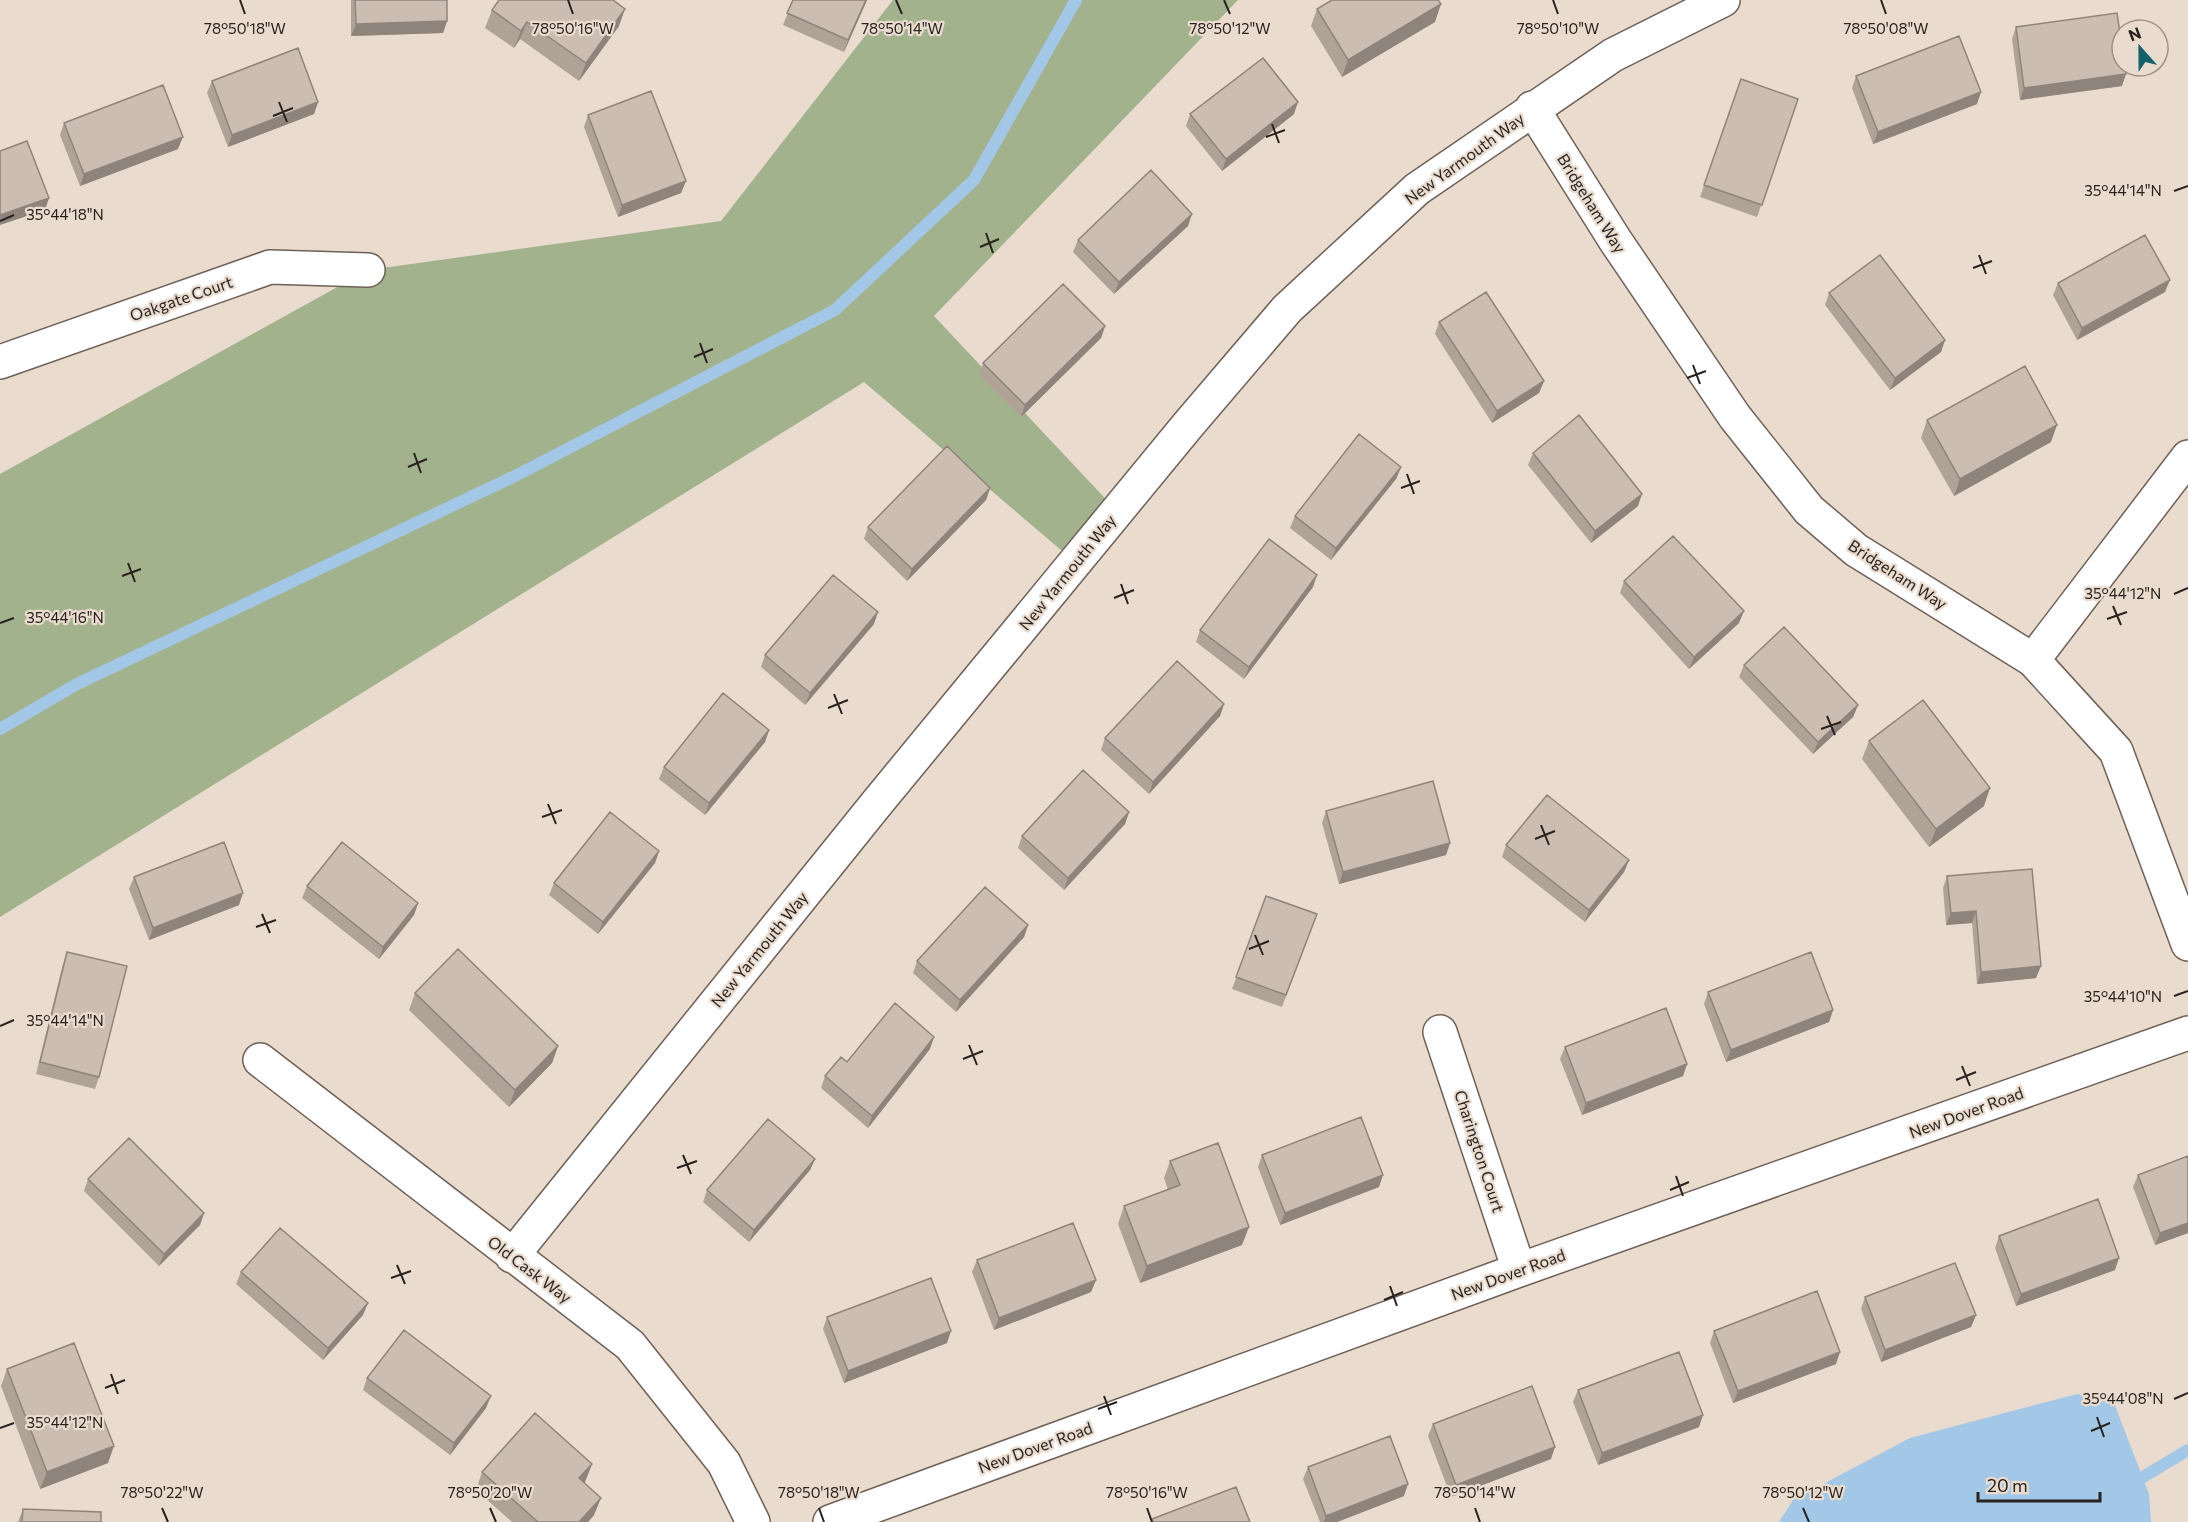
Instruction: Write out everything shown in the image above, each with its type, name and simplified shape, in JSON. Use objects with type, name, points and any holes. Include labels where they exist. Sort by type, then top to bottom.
[{"type":"street","name":"New Yarmouth Way","points":[[512,1256],[869,812],[1188,425],[1287,309],[1417,189],[1532,108],[1613,55],[1723,0]]},
{"type":"street","name":"Bridgeham Way","points":[[1532,108],[1615,240],[1735,417],[1809,510],[1856,550],[2033,660],[2116,751],[2188,944]]},
{"type":"street","name":"Oakgate Court","points":[[0,362],[270,267],[368,270]]},
{"type":"street","points":[[2033,660],[2188,457]]},
{"type":"street","name":"Charington Court","points":[[1440,1032],[1519,1270]]},
{"type":"street","name":"New Dover Road","points":[[830,1522],[1519,1270],[2188,1033]]},
{"type":"street","name":"Old Cask Way","points":[[260,1060],[630,1345],[724,1463],[753,1522]]},
{"type":"green space","points":[[893,0],[1238,0],[934,316],[1117,511],[1075,562],[864,382],[0,917],[0,474],[368,270],[721,221]]},
{"type":"water","points":[[2077,1394],[2114,1403],[2149,1494],[2151,1522],[1779,1522],[1793,1500],[1910,1438]]},
{"type":"building","points":[[355,0],[447,0],[447,21],[356,24]]},
{"type":"building","points":[[499,0],[613,0],[625,9],[586,63],[527,22],[521,31],[492,10]]},
{"type":"building","points":[[793,0],[866,0],[848,40],[787,13]]},
{"type":"building","points":[[1332,0],[1438,0],[1441,4],[1348,60],[1317,9]]},
{"type":"building","points":[[2117,13],[2118,18],[2110,18],[2110,76],[2024,88],[2016,27]]},
{"type":"building","points":[[1959,36],[1981,92],[1878,132],[1856,76]]},
{"type":"building","points":[[298,48],[318,102],[232,135],[212,81]]},
{"type":"building","points":[[1263,58],[1298,102],[1226,159],[1190,114]]},
{"type":"building","points":[[1741,79],[1798,99],[1762,205],[1704,185]]},
{"type":"building","points":[[163,85],[183,137],[84,174],[64,123]]},
{"type":"building","points":[[651,91],[686,181],[622,205],[588,115]]},
{"type":"building","points":[[27,141],[49,198],[0,215],[0,151]]},
{"type":"building","points":[[1151,170],[1192,214],[1119,282],[1078,240]]},
{"type":"building","points":[[2145,235],[2170,280],[2082,328],[2058,283]]},
{"type":"building","points":[[1880,255],[1945,340],[1895,378],[1829,293]]},
{"type":"building","points":[[1063,284],[1105,326],[1025,405],[983,363]]},
{"type":"building","points":[[1486,292],[1544,381],[1497,411],[1439,322]]},
{"type":"building","points":[[2025,366],[2057,425],[1960,479],[1927,420]]},
{"type":"building","points":[[1579,415],[1642,494],[1595,531],[1533,453]]},
{"type":"building","points":[[1359,434],[1401,467],[1336,548],[1295,516]]},
{"type":"building","points":[[947,446],[990,488],[912,569],[868,527]]},
{"type":"building","points":[[1673,536],[1744,611],[1694,657],[1624,581]]},
{"type":"building","points":[[1269,539],[1317,575],[1249,667],[1200,630]]},
{"type":"building","points":[[833,575],[878,612],[810,693],[765,655]]},
{"type":"building","points":[[1784,627],[1858,705],[1818,742],[1744,665]]},
{"type":"building","points":[[1177,661],[1224,704],[1153,782],[1105,738]]},
{"type":"building","points":[[723,693],[769,730],[709,803],[664,767]]},
{"type":"building","points":[[1923,700],[1990,788],[1936,829],[1869,741]]},
{"type":"building","points":[[1083,770],[1129,812],[1068,878],[1022,836]]},
{"type":"building","points":[[1433,781],[1450,843],[1343,872],[1326,811]]},
{"type":"building","points":[[1547,795],[1629,860],[1589,910],[1506,845]]},
{"type":"building","points":[[610,812],[659,851],[603,922],[554,883]]},
{"type":"building","points":[[224,842],[243,893],[153,928],[134,877]]},
{"type":"building","points":[[342,842],[418,903],[383,947],[307,886]]},
{"type":"building","points":[[2032,869],[2041,966],[1981,972],[1976,911],[1951,913],[1947,876]]},
{"type":"building","points":[[985,887],[1028,925],[960,1000],[917,961]]},
{"type":"building","points":[[1266,896],[1317,914],[1286,995],[1236,977]]},
{"type":"building","points":[[458,949],[558,1046],[515,1090],[415,993]]},
{"type":"building","points":[[67,952],[127,966],[99,1077],[40,1062]]},
{"type":"building","points":[[1811,952],[1833,1010],[1731,1050],[1708,992]]},
{"type":"building","points":[[895,1003],[934,1037],[872,1116],[825,1076],[841,1057],[847,1062]]},
{"type":"building","points":[[1666,1008],[1687,1064],[1586,1103],[1565,1047]]},
{"type":"building","points":[[1361,1117],[1383,1175],[1285,1213],[1262,1155]]},
{"type":"building","points":[[768,1119],[815,1159],[754,1230],[707,1190]]},
{"type":"building","points":[[129,1138],[204,1213],[164,1254],[88,1179]]},
{"type":"building","points":[[1218,1143],[1249,1227],[1147,1266],[1124,1206],[1180,1185],[1170,1161]]},
{"type":"building","points":[[2188,1156],[2188,1223],[2160,1233],[2138,1175]]},
{"type":"building","points":[[2098,1199],[2119,1258],[2021,1294],[1999,1236]]},
{"type":"building","points":[[1073,1223],[1096,1280],[999,1318],[977,1260]]},
{"type":"building","points":[[280,1228],[368,1303],[328,1348],[241,1272]]},
{"type":"building","points":[[1955,1263],[1976,1315],[1885,1350],[1865,1297]]},
{"type":"building","points":[[931,1278],[951,1331],[848,1371],[827,1317]]},
{"type":"building","points":[[1817,1291],[1840,1352],[1738,1391],[1714,1331]]},
{"type":"building","points":[[404,1330],[491,1396],[454,1443],[367,1378]]},
{"type":"building","points":[[74,1343],[114,1446],[47,1472],[7,1369]]},
{"type":"building","points":[[1679,1352],[1703,1415],[1602,1453],[1578,1390]]},
{"type":"building","points":[[1532,1386],[1555,1447],[1456,1485],[1433,1424]]},
{"type":"building","points":[[535,1413],[592,1464],[579,1478],[601,1498],[579,1522],[538,1522],[482,1472]]},
{"type":"building","points":[[1390,1436],[1408,1484],[1326,1516],[1308,1467]]},
{"type":"building","points":[[1236,1487],[1250,1522],[1153,1522],[1152,1519]]},
{"type":"building","points":[[23,1509],[101,1512],[101,1522],[22,1522]]},
{"type":"waterway","points":[[0,729],[77,684],[517,475],[835,310],[974,180],[1076,0]]},
{"type":"waterway","points":[[2129,1482],[2143,1477],[2188,1450]]}]
